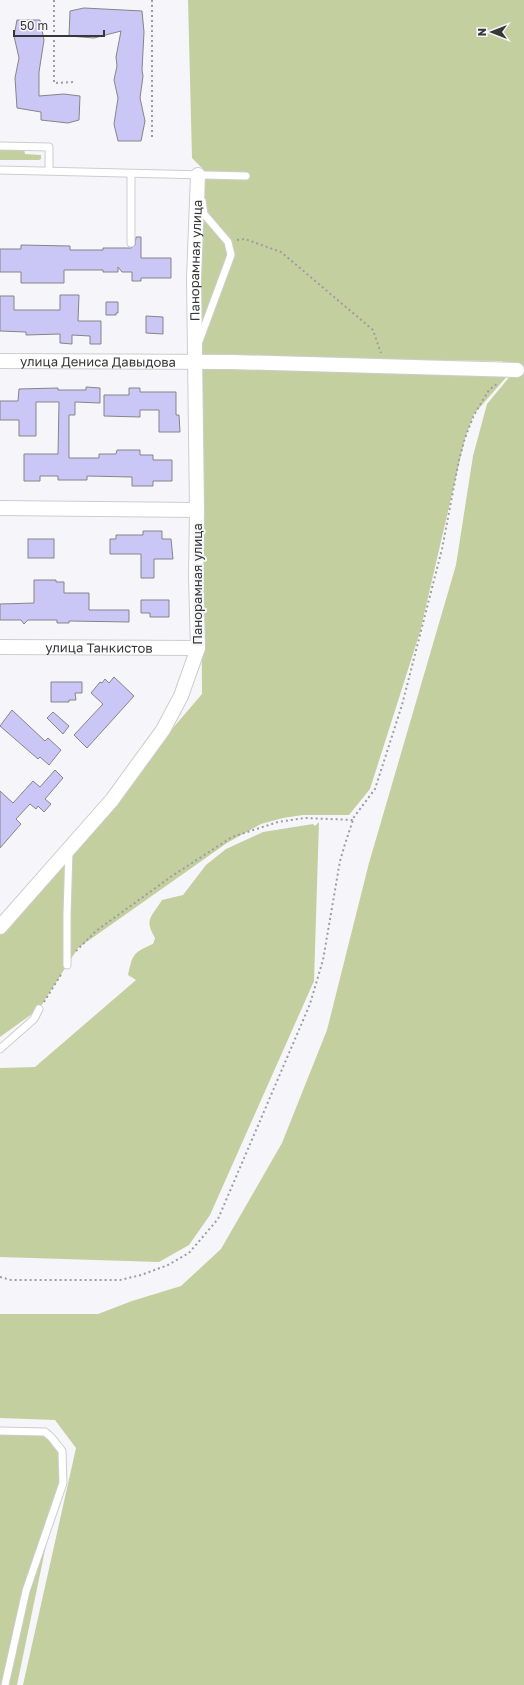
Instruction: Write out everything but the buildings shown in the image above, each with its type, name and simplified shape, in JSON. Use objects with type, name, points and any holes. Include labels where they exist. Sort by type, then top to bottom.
[{"type":"street","name":"Панорамная улица","points":[[0,926],[112,800],[163,730],[181,696],[191,672],[198,648],[196,577],[197,510],[194,278],[198,175]]},
{"type":"street","name":"улица Дениса Давыдова","points":[[0,361],[195,357],[232,362],[514,370]]},
{"type":"street","points":[[0,508],[197,510]]},
{"type":"street","name":"улица Танкистов","points":[[0,647],[198,648]]},
{"type":"lane","points":[[0,146],[49,147],[49,170]]},
{"type":"lane","points":[[0,170],[246,176]]},
{"type":"lane","points":[[131,174],[131,243]]},
{"type":"lane","points":[[195,357],[231,255],[228,242],[204,214],[198,175]]},
{"type":"lane","points":[[68,965],[67,916],[70,848]]},
{"type":"lane","points":[[0,1049],[34,1019],[39,1009]]},
{"type":"lane","points":[[0,1431],[45,1432],[62,1450],[64,1483],[26,1591],[6,1685]]},
{"type":"path","points":[[54,0],[54,83],[75,82]]},
{"type":"path","points":[[152,0],[152,138]]},
{"type":"path","points":[[228,242],[245,239],[280,252],[373,330],[386,367]]},
{"type":"path","points":[[0,1277],[11,1280],[120,1280],[141,1275],[168,1265],[189,1253],[218,1220],[310,1004],[323,960],[340,861],[353,820],[374,789],[402,705],[442,549],[458,460],[465,438],[474,414],[489,390],[514,370]]},
{"type":"path","points":[[39,1009],[78,948],[96,931],[172,876],[232,837],[278,822],[305,818],[353,820]]},
{"type":"green space","points":[[188,0],[524,0],[524,1685],[23,1685],[76,1448],[55,1420],[0,1418],[0,1314],[98,1314],[132,1301],[181,1286],[221,1249],[282,1143],[327,1030],[369,863],[456,565],[473,456],[487,404],[511,375],[510,373],[474,414],[465,438],[420,632],[370,789],[349,815],[303,815],[283,818],[261,824],[227,843],[78,948],[39,1009],[0,1037],[0,930],[202,694],[200,366],[508,370],[502,361],[199,358],[199,279],[205,184],[203,169],[192,158]]},
{"type":"green space","points":[[0,148],[24,149],[25,154],[41,155],[41,159],[0,160]]},
{"type":"green space","points":[[319,822],[314,981],[210,1215],[189,1245],[159,1262],[0,1257],[0,1068],[35,1067],[136,980],[128,975],[131,962],[138,952],[153,944],[155,938],[149,922],[162,900],[183,895],[206,865],[226,849],[263,832],[313,824],[315,826]]},
{"type":"green space","points":[[0,1427],[46,1428],[66,1449],[17,1685],[0,1685]]}]
